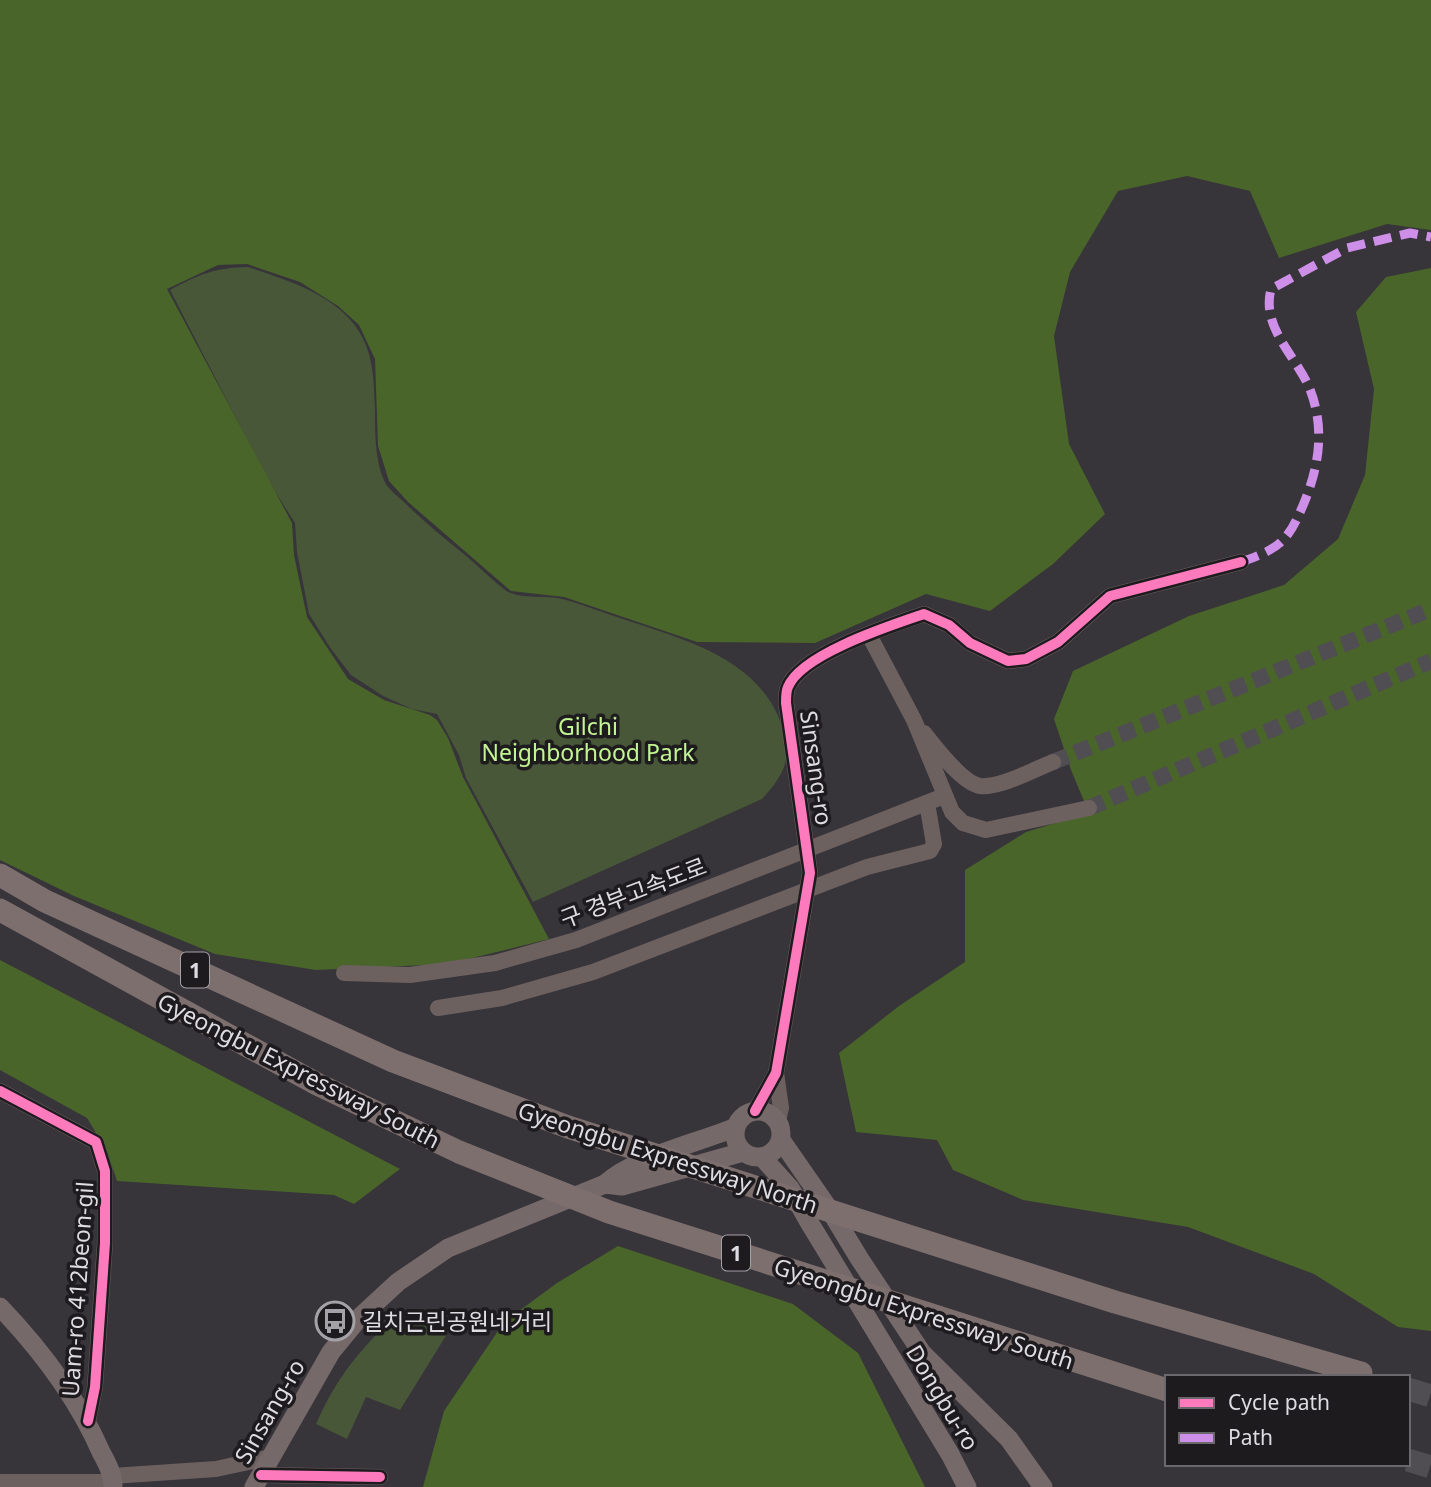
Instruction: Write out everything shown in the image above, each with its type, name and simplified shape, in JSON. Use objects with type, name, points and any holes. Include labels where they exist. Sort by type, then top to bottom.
[{"type":"highway","name":"Gyeongbu Expressway North","points":[[0,875],[45,901],[393,1061],[568,1127],[1115,1302],[1361,1373]]},
{"type":"highway","name":"Gyeongbu Expressway South","points":[[0,910],[317,1084],[459,1152],[609,1212],[1165,1389]]},
{"type":"main road","points":[[605,1184],[622,1186],[774,1151],[779,1131],[768,1113],[755,1111],[743,1116],[736,1127],[736,1141],[753,1154]]},
{"type":"main road","points":[[605,1184],[627,1168],[736,1127]]},
{"type":"main road","name":"Dongbu-ro","points":[[779,1131],[922,1353],[1009,1439],[1043,1487]]},
{"type":"main road","name":"Dongbu-ro","points":[[753,1154],[790,1188],[950,1454],[967,1487]]},
{"type":"main road","name":"Sinsang-ro","points":[[257,1481],[331,1352],[359,1318],[398,1282],[448,1248],[605,1184]]},
{"type":"main road","points":[[0,1307],[38,1348],[88,1421],[113,1481]]},
{"type":"street","name":"Sinsang-ro","points":[[776,1073],[810,873],[786,703],[787,687],[800,670],[817,658],[924,614],[949,625],[970,643],[1008,661],[1026,659],[1058,642],[1110,596],[1241,562]]},
{"type":"street","points":[[869,635],[914,720],[944,796],[952,812],[963,823],[986,831],[1089,808]]},
{"type":"street","points":[[914,720],[951,765],[978,786],[997,784],[1053,762]]},
{"type":"street","name":"구 경부고속도로","points":[[344,973],[410,975],[478,966],[576,940],[944,796]]},
{"type":"street","points":[[438,1008],[502,998],[593,972],[867,867],[930,851],[934,844],[927,803]]},
{"type":"street","points":[[755,1111],[776,1073]]},
{"type":"street","points":[[776,1073],[781,1108],[779,1131]]},
{"type":"street","name":"Uam-ro 412beon-gil","points":[[0,1091],[96,1142],[105,1171],[105,1243],[95,1387],[88,1421]]},
{"type":"street","points":[[0,1482],[113,1481],[216,1469],[271,1457]]},
{"type":"street","points":[[257,1481],[380,1477]]},
{"type":"green space","points":[[0,0],[1431,0],[1431,230],[1387,224],[1279,258],[1250,191],[1187,176],[1118,191],[1070,272],[1054,336],[1069,444],[1105,514],[1053,564],[990,611],[926,594],[815,643],[697,642],[564,597],[511,591],[408,502],[389,481],[378,446],[375,359],[359,325],[338,306],[300,282],[247,264],[218,265],[167,289],[292,523],[294,555],[307,617],[348,679],[384,700],[430,715],[437,720],[448,738],[463,777],[549,939],[448,964],[316,970],[215,954],[74,896],[0,860]]},
{"type":"green space","name":"Gilchi Neighborhood Park","points":[[248,267],[301,286],[334,305],[348,317],[359,331],[371,363],[376,448],[386,484],[419,517],[500,586],[517,595],[570,601],[668,634],[713,653],[752,679],[779,718],[787,752],[782,771],[762,799],[533,902],[466,778],[459,755],[437,714],[412,709],[383,696],[351,675],[309,614],[297,552],[295,523],[269,482],[170,290],[208,273]]},
{"type":"green space","points":[[1431,268],[1431,1331],[1398,1327],[1314,1274],[1188,1227],[1023,1200],[953,1170],[937,1140],[856,1132],[839,1053],[899,1006],[965,962],[965,870],[1026,832],[1089,813],[1054,719],[1073,671],[1189,616],[1284,585],[1338,539],[1365,475],[1374,389],[1356,312],[1386,277]]},
{"type":"green space","points":[[0,960],[400,1169],[354,1204],[334,1195],[117,1181],[107,1151],[87,1118],[0,1070]]},
{"type":"green space","points":[[618,1246],[793,1304],[858,1353],[925,1487],[423,1487],[444,1411],[504,1322],[557,1283]]},
{"type":"green space","points":[[432,1312],[452,1326],[400,1410],[366,1397],[347,1439],[316,1424],[324,1406],[351,1364],[397,1313],[424,1323]]},
{"type":"tunnel","points":[[1053,762],[1431,609]]},
{"type":"tunnel","points":[[1089,808],[1431,661]]},
{"type":"tunnel","points":[[1410,1390],[1431,1396]]},
{"type":"tunnel","points":[[1410,1461],[1431,1467]]},
{"type":"marked path","points":[[1241,562],[1274,547],[1288,535],[1309,488],[1317,459],[1319,431],[1314,402],[1303,375],[1275,328],[1269,303],[1271,289],[1347,248],[1410,233],[1431,237]]},
{"type":"cycle path","points":[[755,1111],[776,1073],[810,873],[786,703],[787,689],[796,675],[828,652],[924,614],[949,625],[970,643],[1008,661],[1026,659],[1058,642],[1110,596],[1241,562]]},
{"type":"cycle path","points":[[0,1091],[96,1142],[105,1171],[105,1243],[95,1387],[88,1421]]},
{"type":"cycle path","points":[[261,1475],[380,1477]]},
{"type":"place","name":"길치근린공원네거리","points":[[335,1321]]}]
